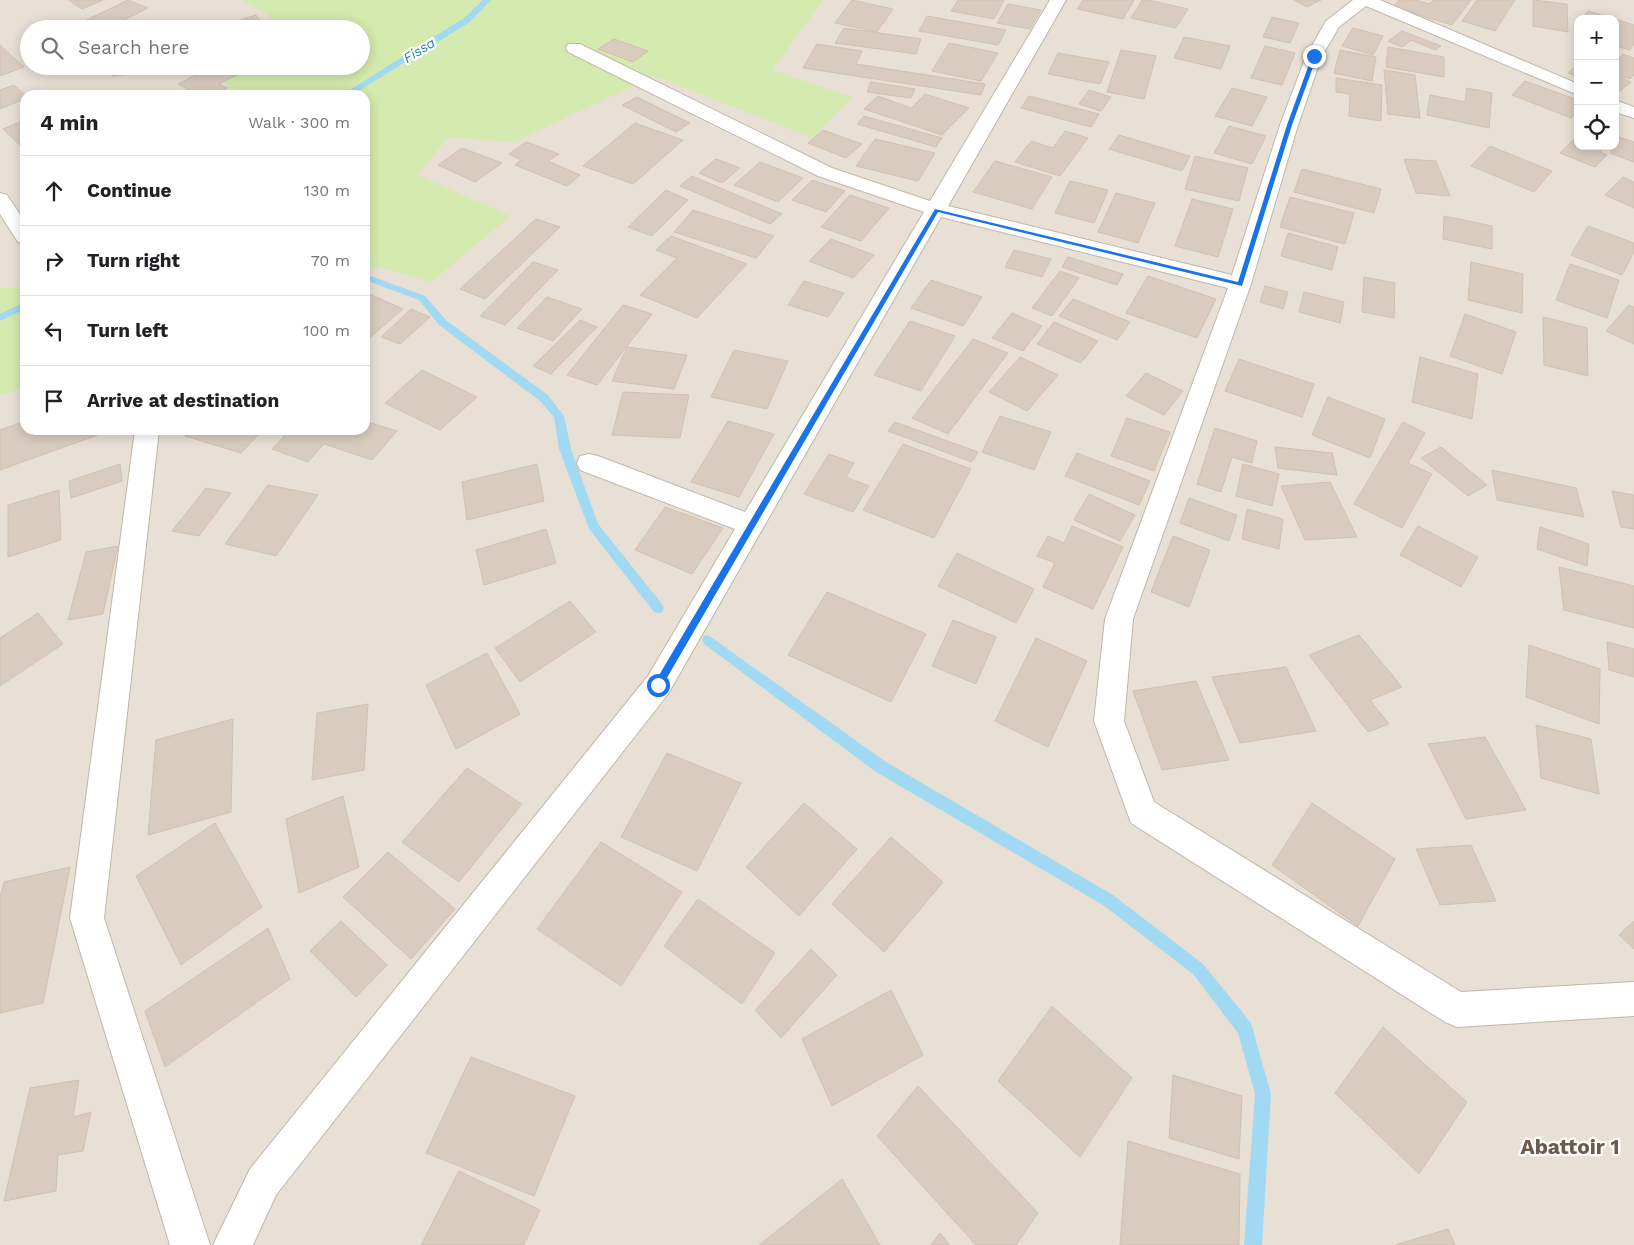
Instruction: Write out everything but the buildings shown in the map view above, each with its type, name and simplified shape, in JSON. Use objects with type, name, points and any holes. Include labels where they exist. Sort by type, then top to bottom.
[{"type":"street","points":[[233,1245],[263,1182],[658,685],[1058,0]]},
{"type":"street","points":[[1574,88],[1364,0],[1332,24],[1314,56],[1289,125],[1240,284],[1119,619],[1109,721],[1142,812],[1457,1010],[1634,999]]},
{"type":"street","points":[[574,48],[825,172],[937,210],[1240,284]]},
{"type":"street","points":[[1619,107],[1634,113]]},
{"type":"street","points":[[0,199],[20,229]]},
{"type":"street","points":[[146,435],[87,918],[190,1245]]},
{"type":"street","points":[[589,463],[752,525]]},
{"type":"shaded area","points":[[0,0],[1634,0],[1634,1245],[0,1245]]},
{"type":"green space","points":[[241,0],[823,0],[772,70],[852,97],[813,138],[654,76],[515,142],[448,137],[418,175],[510,216],[431,282],[379,267],[370,267],[370,90],[232,90],[216,75],[370,75],[370,20],[269,20],[270,15]]},
{"type":"green space","points":[[0,288],[20,288],[20,389],[0,396]]},
{"type":"waterway","name":"Fissa","points":[[354,90],[467,20],[487,0]]},
{"type":"waterway","points":[[370,279],[422,298],[443,323],[544,398],[559,416],[565,449],[593,526],[658,608]]},
{"type":"waterway","name":"Fissa","points":[[0,318],[20,308]]},
{"type":"waterway","points":[[708,640],[881,767],[1108,900],[1198,969],[1245,1029],[1263,1094],[1253,1245]]},
{"type":"district","name":"Abattoir 1","points":[[1570,1147]]},
{"type":"route","points":[[658,685],[937,210],[1240,284],[1289,125],[1314,56]]}]
